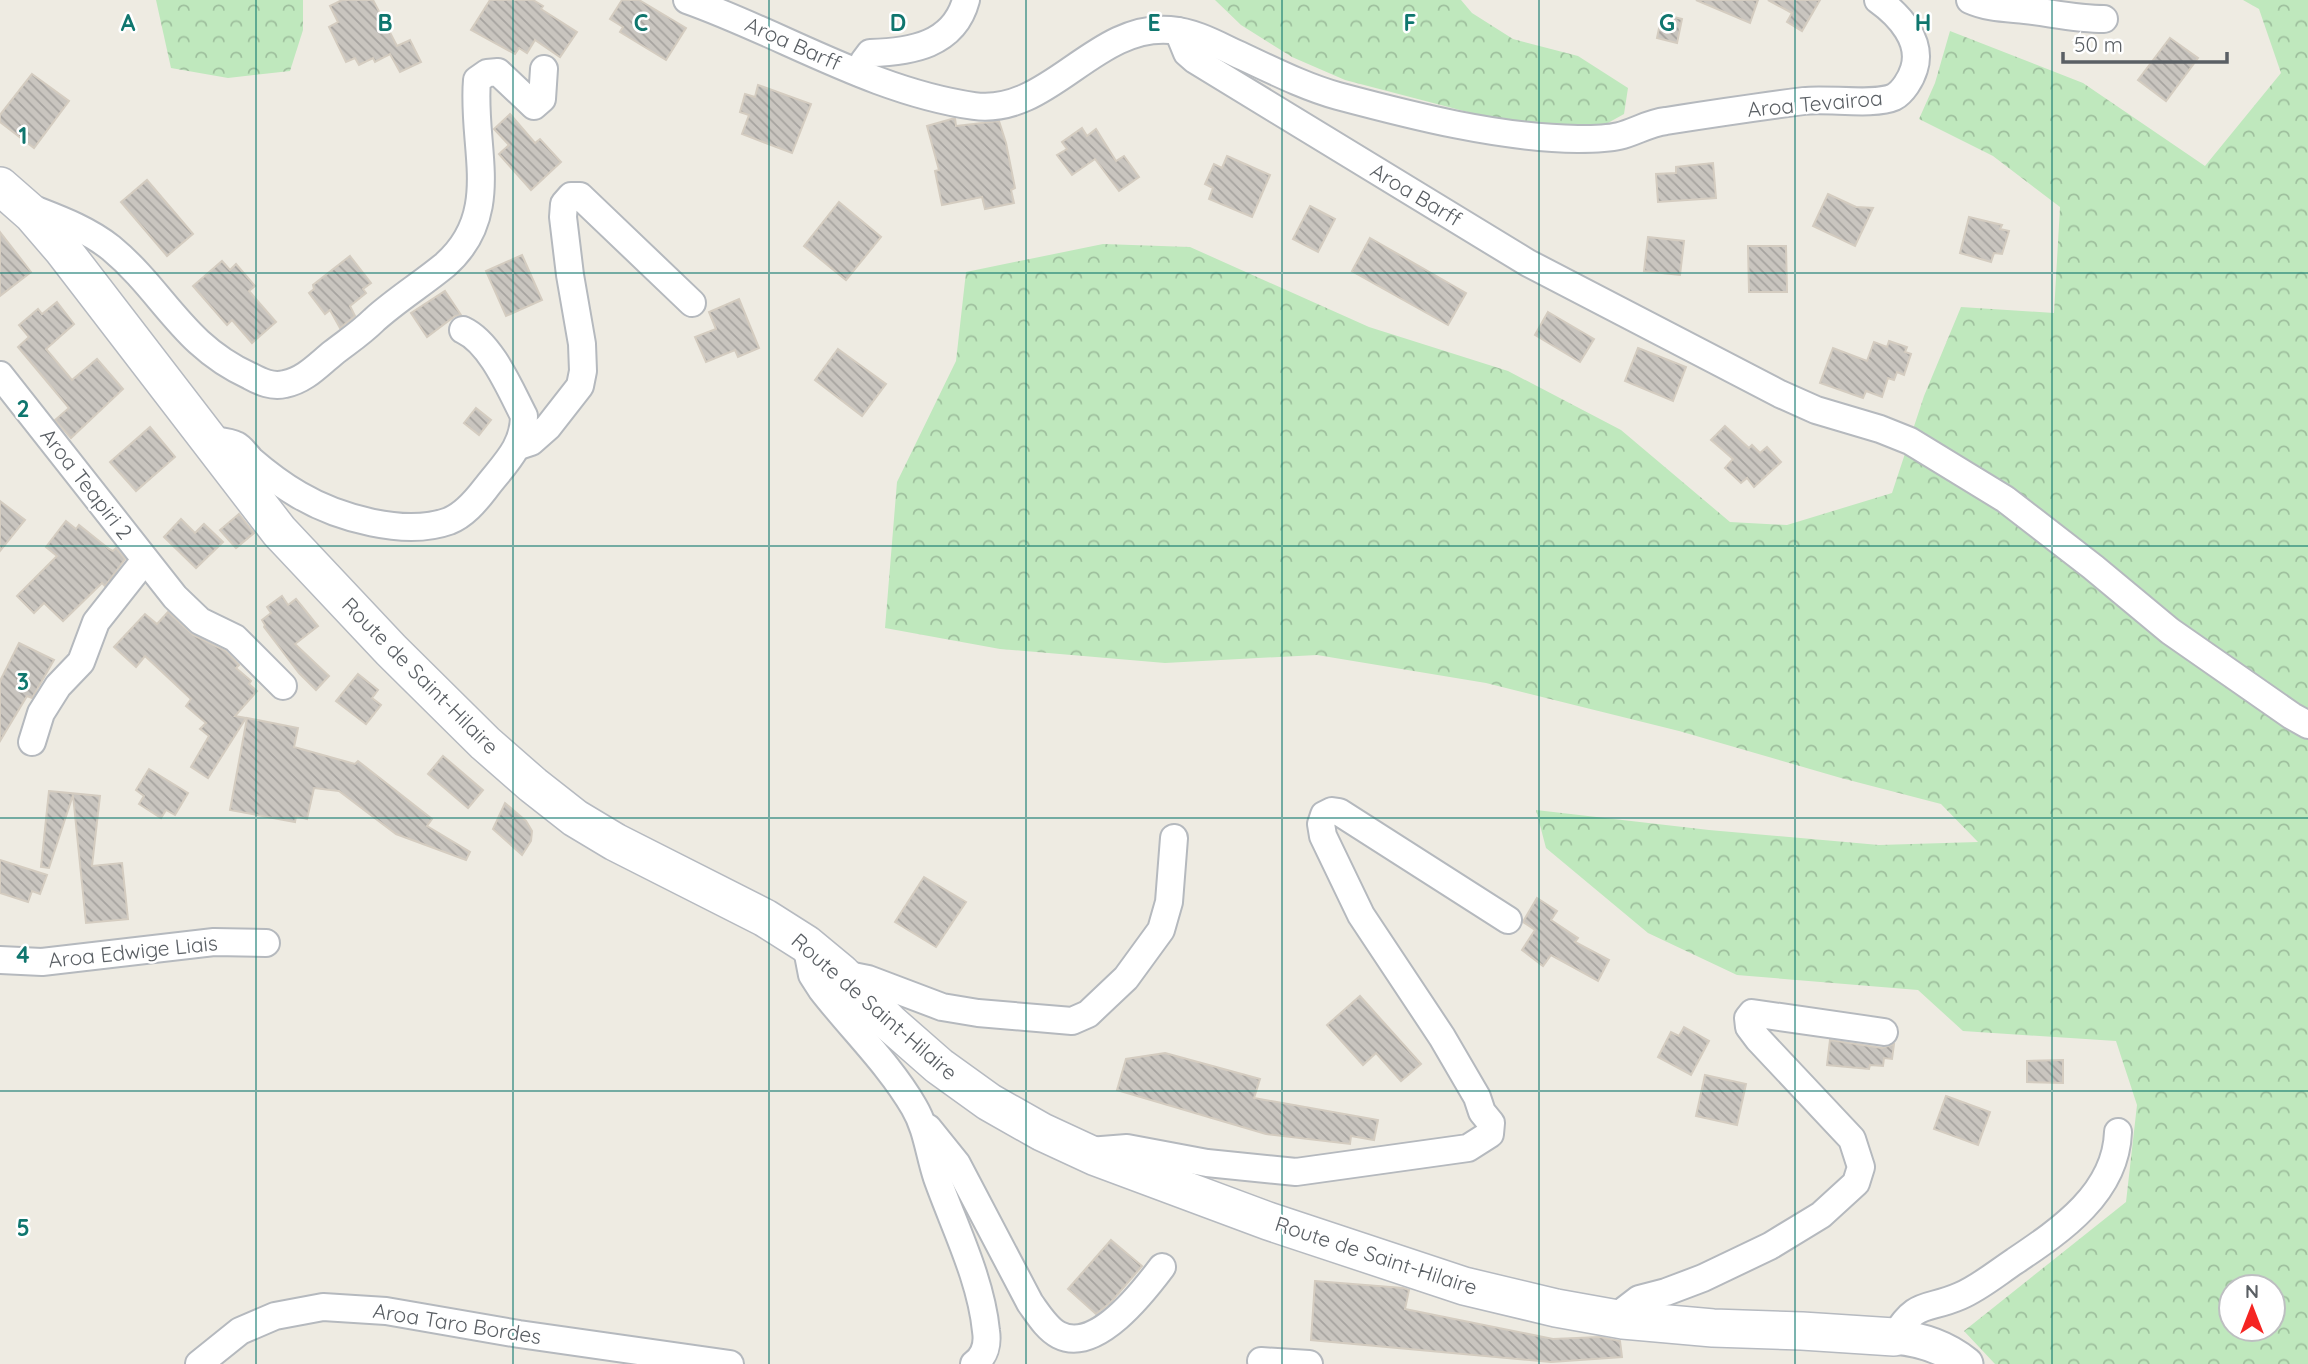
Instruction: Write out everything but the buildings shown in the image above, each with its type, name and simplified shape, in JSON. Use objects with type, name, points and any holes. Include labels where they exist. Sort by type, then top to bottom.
[{"type":"main road","name":"Route de Saint-Hilaire","points":[[10,195],[64,250],[210,440],[236,478],[311,566],[485,743],[575,818],[615,842],[721,894],[806,944],[841,973],[890,1023],[939,1066],[989,1102],[1042,1132],[1085,1152],[1268,1221],[1464,1286],[1614,1319],[1713,1328],[1894,1337]]},
{"type":"street","name":"Aroa Barff","points":[[687,0],[881,83],[971,105],[993,107],[1016,102],[1066,73],[1106,45],[1136,34],[1167,29],[1198,35],[1288,78],[1333,95],[1496,131],[1579,139],[1619,136],[1661,121]]},
{"type":"street","name":"Aroa Barff","points":[[860,74],[870,53],[906,52],[927,45],[946,31],[962,14],[966,0]]},
{"type":"street","name":"Aroa Tevairoa","points":[[1661,121],[1814,100],[1874,100],[1895,96],[1909,82],[1916,65],[1915,47],[1906,27],[1878,0]]},
{"type":"street","points":[[1970,0],[2000,9],[2080,19],[2104,19]]},
{"type":"street","name":"Aroa Barff","points":[[1178,31],[1187,53],[1195,60],[1528,263],[1780,394],[1816,410],[1880,429],[1920,447],[2005,499],[2094,567],[2170,631],[2308,725]]},
{"type":"street","points":[[10,195],[86,231],[110,248],[133,269],[196,341],[220,360],[264,383],[282,385],[299,380],[314,369],[445,264],[463,246],[480,207],[477,80],[487,73],[498,72],[534,106],[542,99],[544,69]]},
{"type":"street","points":[[519,446],[531,442],[548,427],[580,386],[583,371],[582,344],[570,275],[564,217],[564,204],[572,196],[580,196],[692,303]]},
{"type":"street","points":[[210,440],[236,445],[273,477],[323,508],[381,524],[411,527],[440,523],[464,512],[519,446],[524,428],[524,416],[485,347],[474,335],[463,330]]},
{"type":"street","name":"Aroa Teapiri 2","points":[[0,376],[176,597],[200,621],[235,638],[283,686]]},
{"type":"street","name":"Aroa Teapiri 2","points":[[32,742],[41,713],[58,686],[81,662],[96,622],[145,561]]},
{"type":"street","points":[[1085,1152],[1127,1148],[1220,1165],[1296,1172],[1468,1148],[1481,1142],[1490,1134],[1491,1123],[1482,1112],[1477,1097],[1449,1048],[1361,915],[1323,836],[1321,824],[1324,815],[1332,811],[1339,812],[1508,920]]},
{"type":"street","points":[[841,973],[868,979],[942,1006],[978,1013],[1072,1021],[1088,1014],[1126,978],[1161,930],[1169,902],[1174,838]]},
{"type":"street","name":"Aroa Edwige Liais","points":[[0,960],[42,962],[214,942],[266,943]]},
{"type":"street","points":[[806,944],[812,975],[897,1080],[922,1122],[957,1164],[1030,1303],[1045,1323],[1060,1335],[1074,1339],[1089,1335],[1107,1326],[1143,1293],[1163,1267]]},
{"type":"street","points":[[1614,1319],[1639,1299],[1703,1278],[1770,1246],[1821,1215],[1856,1183],[1861,1167],[1852,1139],[1758,1039],[1749,1027],[1748,1018],[1752,1013],[1884,1032]]},
{"type":"street","points":[[922,1122],[936,1174],[961,1240],[981,1307],[986,1331],[986,1349],[975,1364]]},
{"type":"street","points":[[1894,1337],[1905,1318],[1924,1306],[1959,1296],[2052,1236],[2090,1201],[2113,1165],[2118,1132]]},
{"type":"street","name":"Aroa Taro Bordes","points":[[199,1364],[240,1331],[275,1316],[323,1307],[386,1311],[532,1336],[730,1364]]},
{"type":"street","name":"Route de Saint-Hilaire","points":[[1894,1337],[1912,1338],[1952,1353],[1966,1364]]},
{"type":"street","points":[[1261,1361],[1309,1364]]},
{"type":"green space","points":[[156,0],[303,0],[303,30],[290,71],[228,78],[171,68]]},
{"type":"green space","points":[[1215,0],[1461,0],[1472,13],[1513,39],[1578,56],[1628,88],[1624,114],[1590,133],[1525,127],[1345,80],[1292,57],[1241,25]]},
{"type":"green space","points":[[2243,0],[2308,0],[2308,1364],[1995,1364],[1964,1331],[2126,1202],[2137,1105],[2116,1041],[1963,1031],[1918,990],[1737,975],[1648,933],[1546,848],[1536,810],[1709,830],[1879,845],[1978,842],[1941,804],[1679,731],[1486,683],[1317,655],[1165,663],[1000,649],[885,628],[897,482],[956,361],[966,272],[1103,244],[1190,247],[1369,327],[1508,371],[1621,430],[1730,522],[1787,525],[1892,493],[1924,396],[1961,307],[2054,313],[2060,207],[1993,156],[1919,119],[1935,83],[1950,31],[2083,83],[2205,166],[2281,73],[2259,9]]}]
